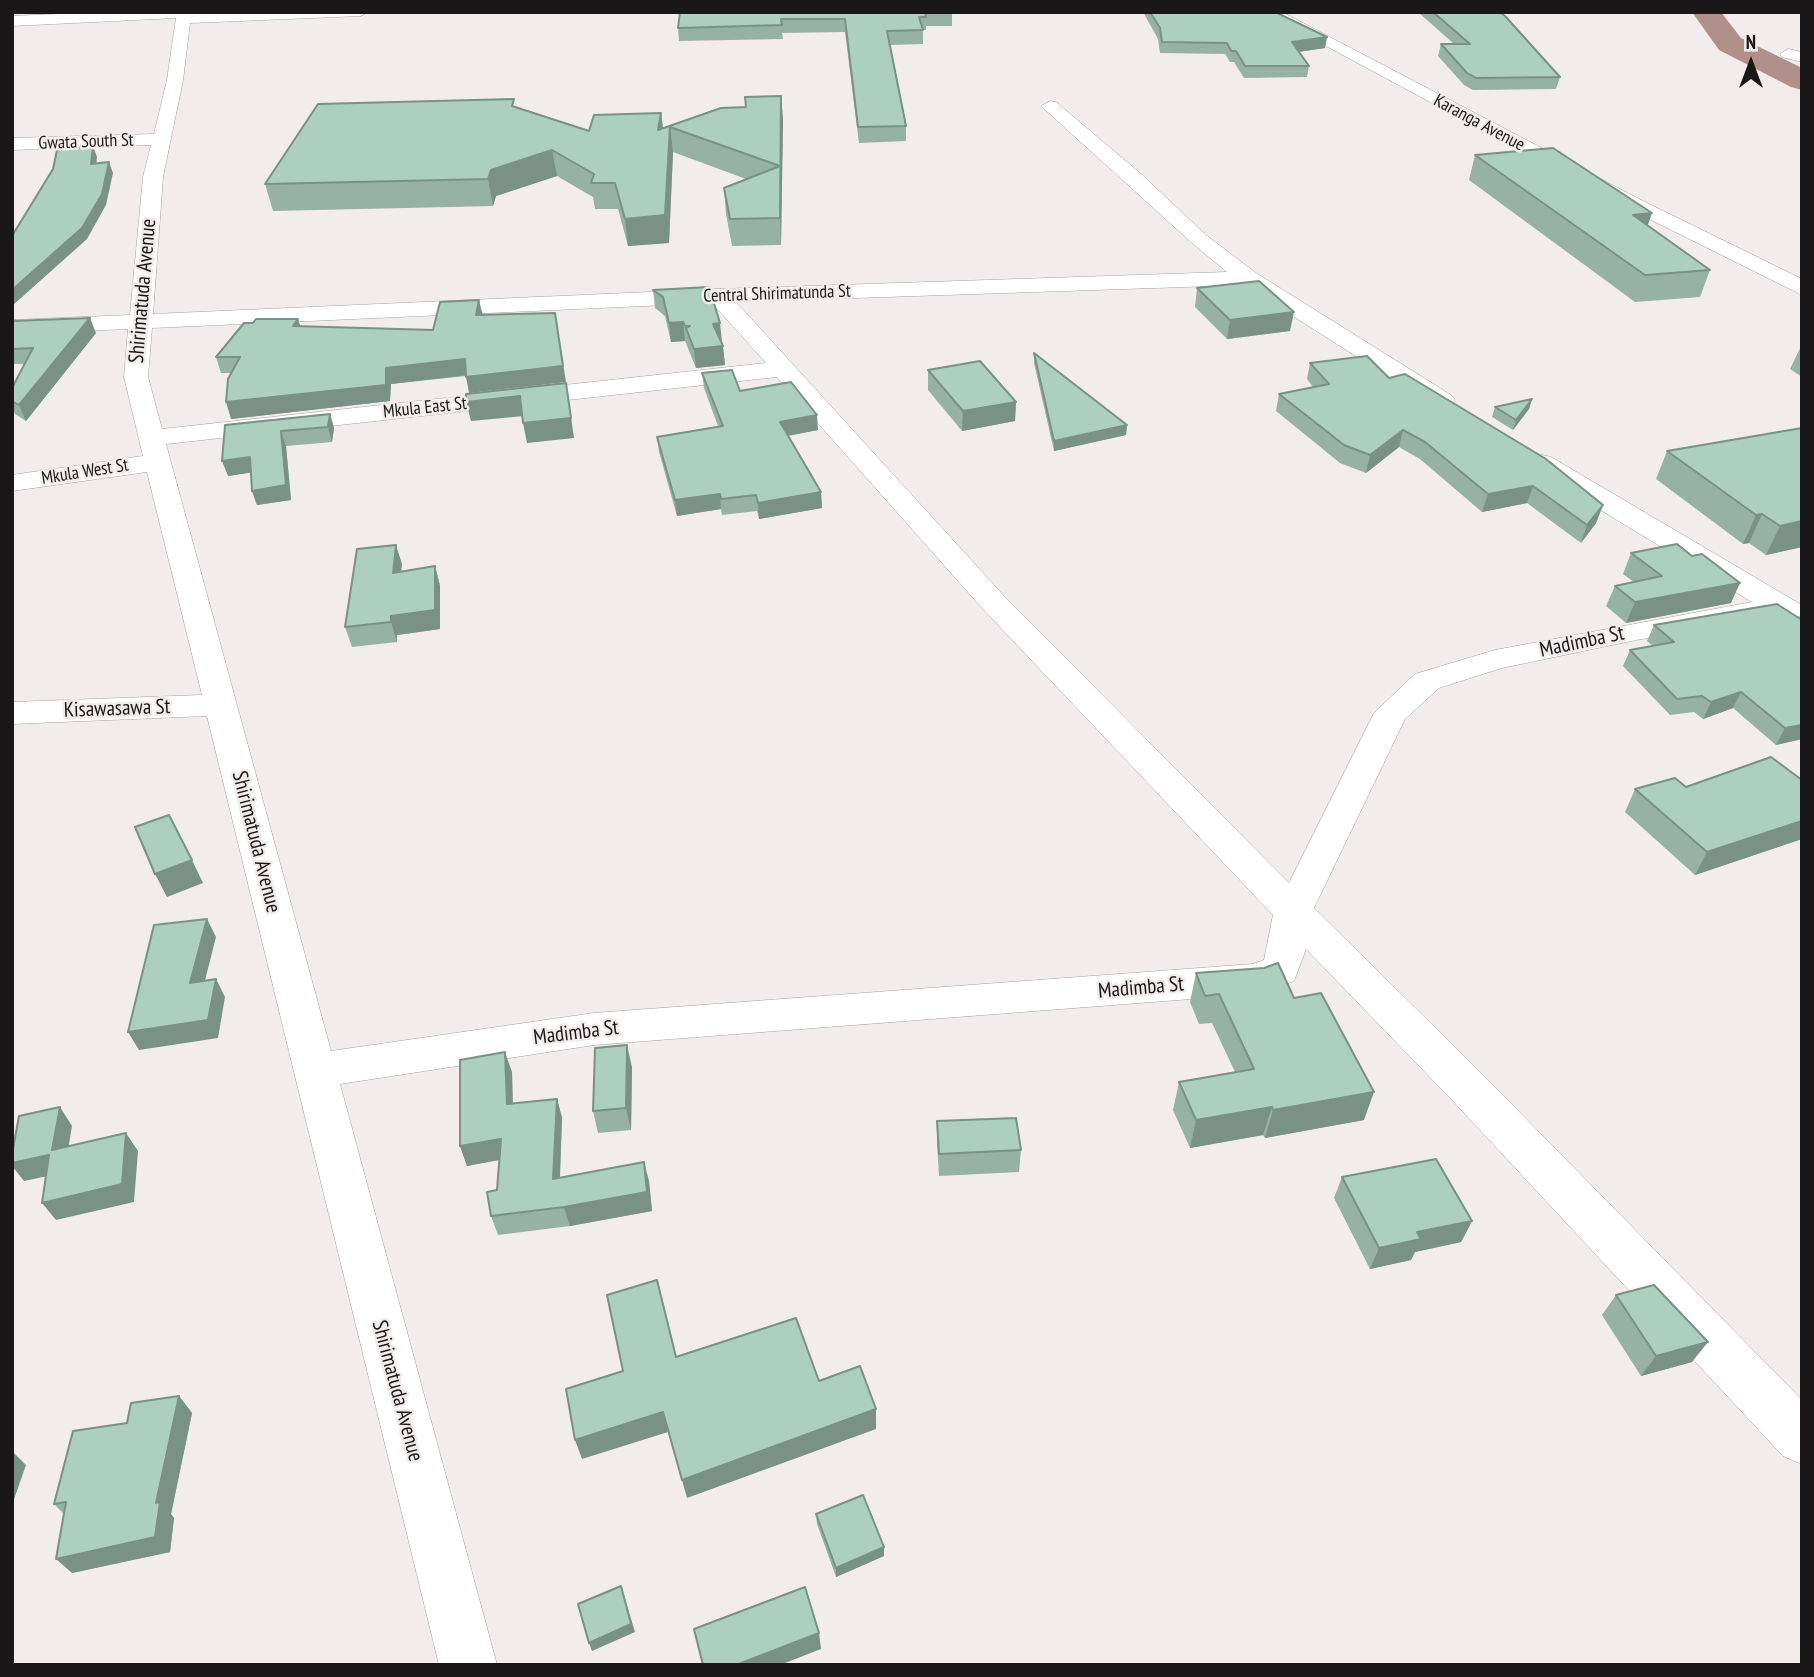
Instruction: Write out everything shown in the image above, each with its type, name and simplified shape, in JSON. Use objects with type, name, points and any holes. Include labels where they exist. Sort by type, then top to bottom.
[{"type":"street","points":[[23,18],[361,12]]},
{"type":"street","name":"Karanga Avenue","points":[[1270,12],[1634,204],[1802,288]]},
{"type":"street","name":"Shirimatuda Avenue","points":[[184,15],[175,80],[153,177],[136,377],[468,1665]]},
{"type":"street","points":[[1050,106],[1133,177],[1199,239],[1248,278],[1337,336],[1466,414]]},
{"type":"street","name":"Gwata South St","points":[[12,144],[160,139]]},
{"type":"street","name":"Central Shirimatunda St","points":[[12,327],[718,296],[1248,278]]},
{"type":"street","points":[[718,296],[993,602],[1293,912],[1468,1088],[1802,1438]]},
{"type":"street","name":"Mkula East St","points":[[154,450],[782,369]]},
{"type":"street","name":"Mkula West St","points":[[12,483],[154,450]]},
{"type":"street","points":[[1525,452],[1618,512],[1791,613]]},
{"type":"street","name":"Madimba St","points":[[314,1071],[594,1029],[1256,979],[1280,970],[1286,953],[1293,912],[1391,713],[1427,681],[1494,660],[1636,631],[1791,613]]},
{"type":"street","name":"Kisawasawa St","points":[[12,713],[222,705]]},
{"type":"building","points":[[680,12],[925,12],[926,17],[919,17],[923,30],[887,31],[906,126],[858,127],[845,19],[781,19],[782,25],[678,28]]},
{"type":"building","points":[[1150,12],[1275,12],[1327,37],[1292,42],[1309,66],[1245,66],[1236,51],[1231,51],[1227,43],[1162,42],[1160,28]]},
{"type":"building","points":[[1433,12],[1499,12],[1560,77],[1476,78],[1467,73],[1441,44],[1470,44]]},
{"type":"building","points":[[781,96],[780,218],[730,219],[724,188],[780,166],[670,127],[665,215],[625,219],[615,183],[591,183],[594,174],[552,150],[491,170],[488,179],[265,184],[318,104],[514,99],[512,106],[589,131],[594,115],[661,113],[658,130],[721,108],[746,107],[745,97]]},
{"type":"building","points":[[93,146],[91,164],[109,162],[102,194],[82,228],[12,290],[12,236],[53,169],[57,150]]},
{"type":"building","points":[[1553,148],[1652,213],[1633,215],[1710,270],[1645,275],[1475,155]]},
{"type":"building","points":[[1259,281],[1294,312],[1230,320],[1197,288]]},
{"type":"building","points":[[709,287],[720,323],[713,324],[723,346],[694,349],[686,328],[690,326],[685,326],[683,322],[669,323],[663,297],[653,290]]},
{"type":"building","points":[[479,300],[476,315],[555,313],[563,366],[466,377],[465,359],[386,368],[386,385],[226,402],[228,379],[240,357],[216,357],[244,323],[253,323],[256,319],[298,319],[293,326],[433,330],[440,302]]},
{"type":"building","points":[[90,318],[19,405],[12,401],[12,388],[33,348],[12,349],[12,321]]},
{"type":"building","points":[[1034,353],[1127,425],[1054,441]]},
{"type":"building","points":[[1367,356],[1389,378],[1405,374],[1546,459],[1603,505],[1587,525],[1533,486],[1488,494],[1425,442],[1403,430],[1370,455],[1344,445],[1279,394],[1329,384],[1310,363]]},
{"type":"building","points":[[980,361],[1016,402],[963,411],[928,370]]},
{"type":"building","points":[[732,370],[740,391],[791,382],[817,415],[780,422],[821,492],[758,503],[756,495],[721,499],[720,494],[675,500],[657,437],[723,426],[702,373]]},
{"type":"building","points":[[566,383],[571,418],[523,423],[520,396],[466,402],[466,394]]},
{"type":"building","points":[[1532,399],[1516,420],[1495,407]]},
{"type":"building","points":[[330,414],[328,427],[281,431],[286,485],[252,491],[250,457],[222,461],[225,425]]},
{"type":"building","points":[[1802,428],[1802,521],[1780,526],[1762,514],[1756,515],[1667,451]]},
{"type":"building","points":[[1677,544],[1692,556],[1702,554],[1740,583],[1635,602],[1615,586],[1662,576],[1631,553]]},
{"type":"building","points":[[396,545],[393,573],[435,566],[435,610],[391,616],[391,622],[345,627],[357,549]]},
{"type":"building","points":[[1777,604],[1802,620],[1802,725],[1785,728],[1741,692],[1711,702],[1702,696],[1677,699],[1630,650],[1674,642],[1654,625]]},
{"type":"building","points":[[1771,757],[1802,780],[1802,821],[1707,852],[1635,789],[1675,778],[1686,787]]},
{"type":"building","points":[[169,815],[192,860],[155,874],[135,827]]},
{"type":"building","points":[[207,919],[190,983],[216,979],[208,1020],[128,1032],[154,925]]},
{"type":"building","points":[[1278,963],[1294,998],[1321,993],[1374,1092],[1196,1120],[1179,1082],[1254,1069],[1219,994],[1205,996],[1196,973],[1264,968]]},
{"type":"building","points":[[627,1045],[626,1108],[593,1111],[595,1048]]},
{"type":"building","points":[[505,1052],[507,1104],[557,1099],[553,1179],[644,1162],[647,1192],[564,1207],[491,1216],[487,1192],[497,1190],[501,1139],[460,1146],[460,1060]]},
{"type":"building","points":[[60,1107],[52,1150],[126,1133],[122,1184],[42,1203],[49,1155],[12,1163],[19,1116]]},
{"type":"building","points":[[1016,1118],[1021,1150],[939,1154],[937,1121]]},
{"type":"building","points":[[1436,1159],[1472,1221],[1417,1232],[1421,1239],[1379,1248],[1342,1177]]},
{"type":"building","points":[[657,1280],[676,1357],[796,1318],[819,1381],[860,1366],[876,1409],[682,1480],[663,1412],[575,1440],[566,1389],[623,1371],[607,1295]]},
{"type":"building","points":[[1654,1285],[1708,1342],[1656,1356],[1616,1295]]},
{"type":"building","points":[[179,1396],[156,1503],[160,1502],[155,1537],[56,1559],[66,1502],[54,1504],[73,1431],[127,1423],[131,1403]]},
{"type":"building","points":[[863,1495],[884,1547],[836,1568],[816,1514]]},
{"type":"building","points":[[621,1586],[631,1624],[589,1643],[578,1604]]},
{"type":"building","points":[[805,1587],[819,1633],[736,1665],[703,1665],[694,1629]]},
{"type":"waterway","points":[[1706,12],[1730,44],[1802,80]]}]
